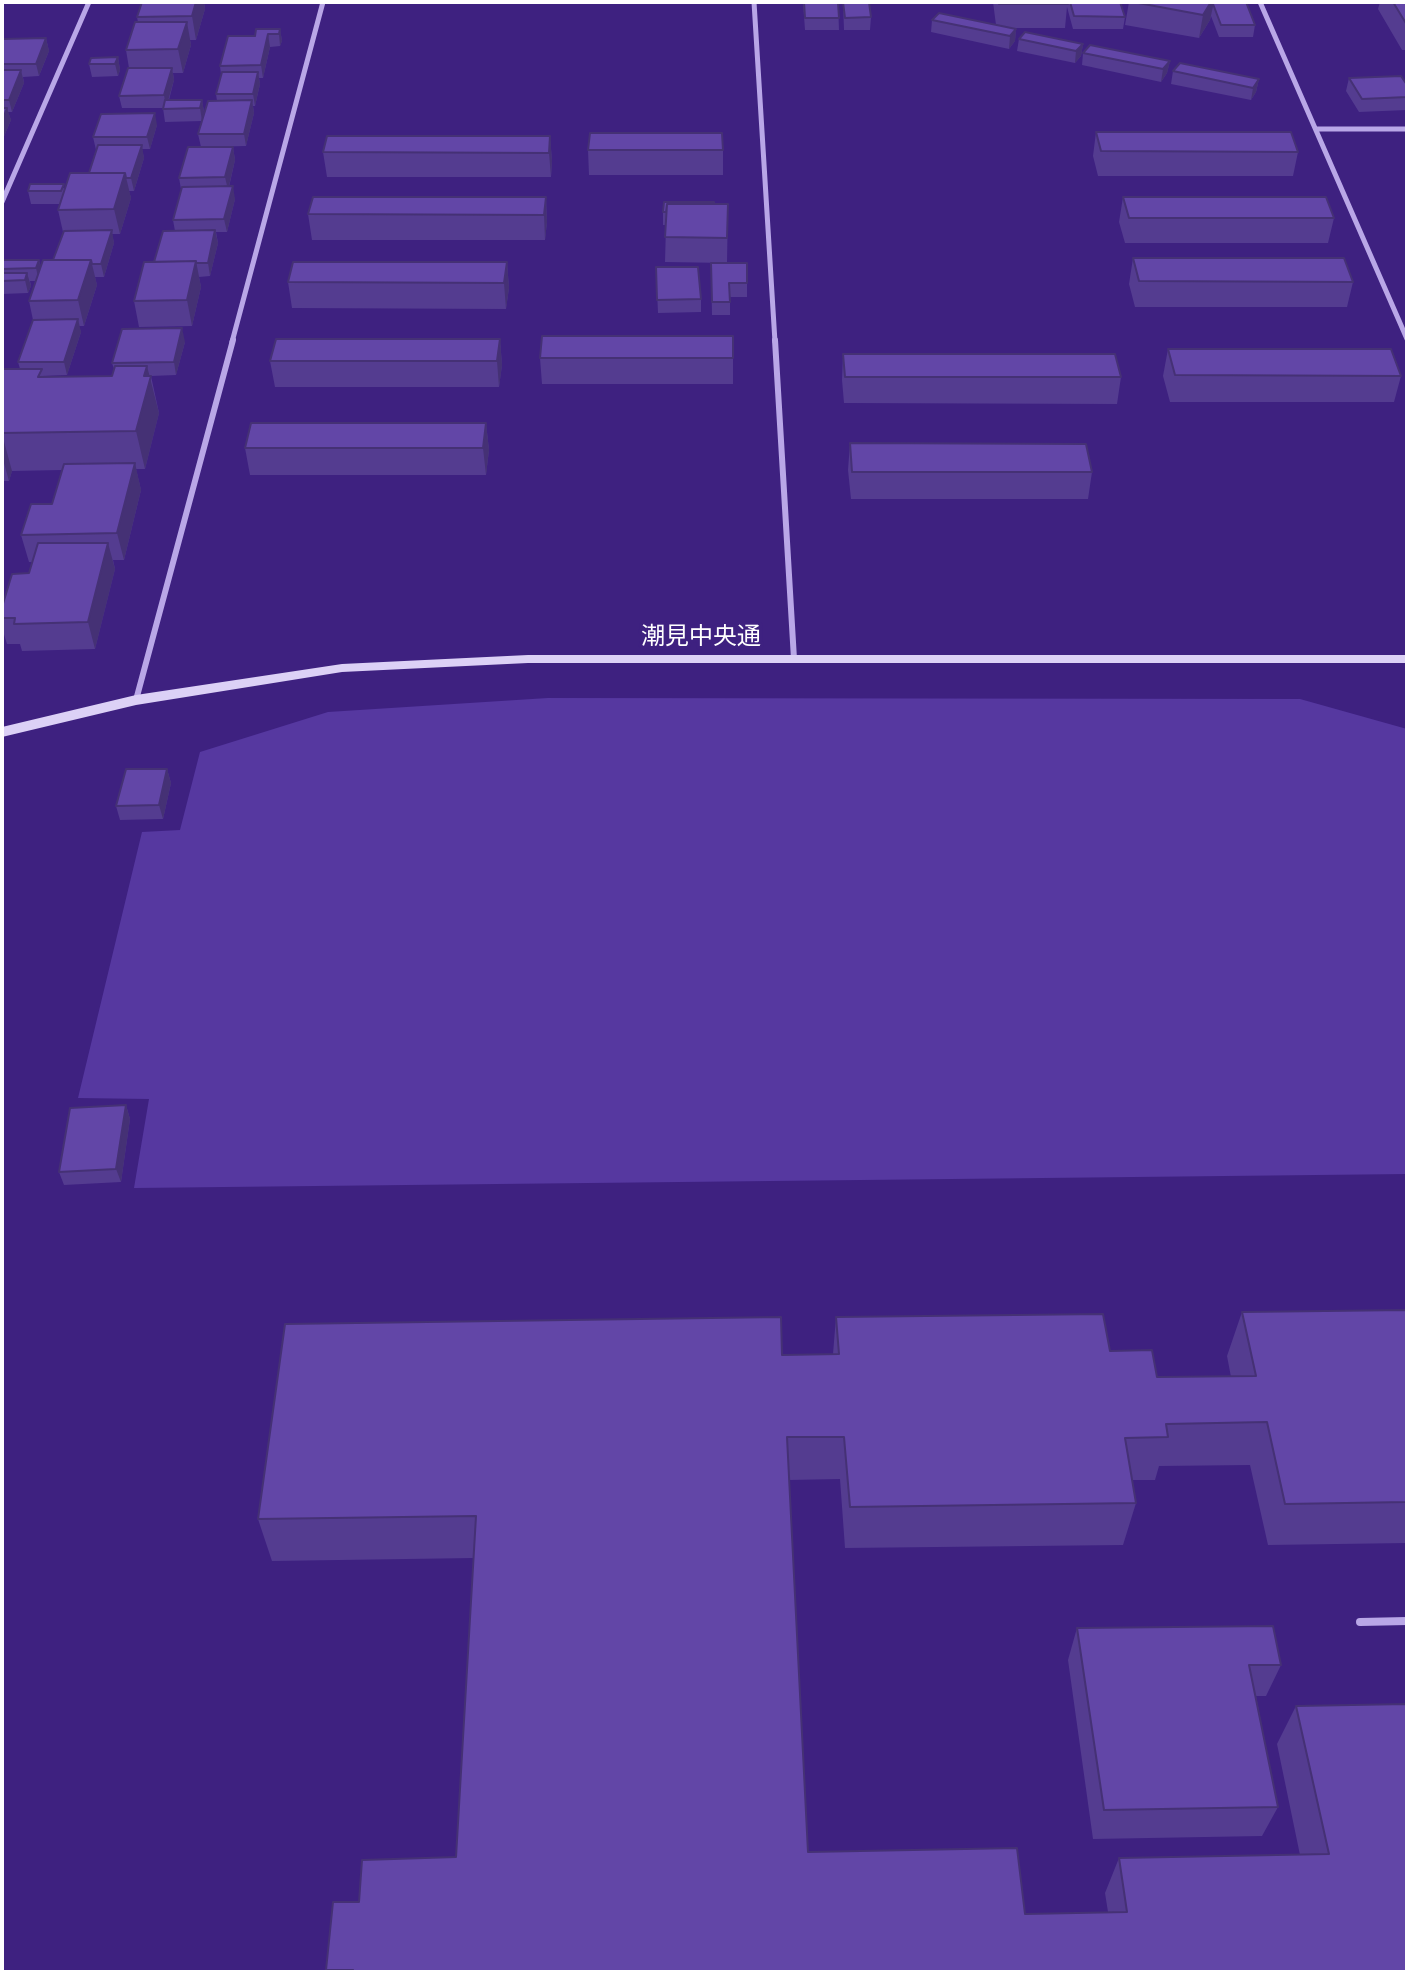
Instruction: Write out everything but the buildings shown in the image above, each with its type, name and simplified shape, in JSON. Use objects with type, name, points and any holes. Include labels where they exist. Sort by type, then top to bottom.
[{"type":"street","points":[[2,202],[89,2]]},
{"type":"street","points":[[136,700],[323,2]]},
{"type":"street","points":[[754,2],[794,659]]},
{"type":"street","points":[[1260,2],[1407,339]]},
{"type":"street","points":[[1316,129],[1407,129]]},
{"type":"street","name":"潮見中央通","points":[[2,732],[136,700],[342,668],[528,659],[1407,659]]},
{"type":"lane","points":[[1360,1622],[1407,1621]]},
{"type":"shaded area","points":[[548,698],[1300,699],[1407,729],[1407,1174],[134,1188],[149,1099],[78,1098],[142,832],[180,830],[200,752],[328,712]]}]
